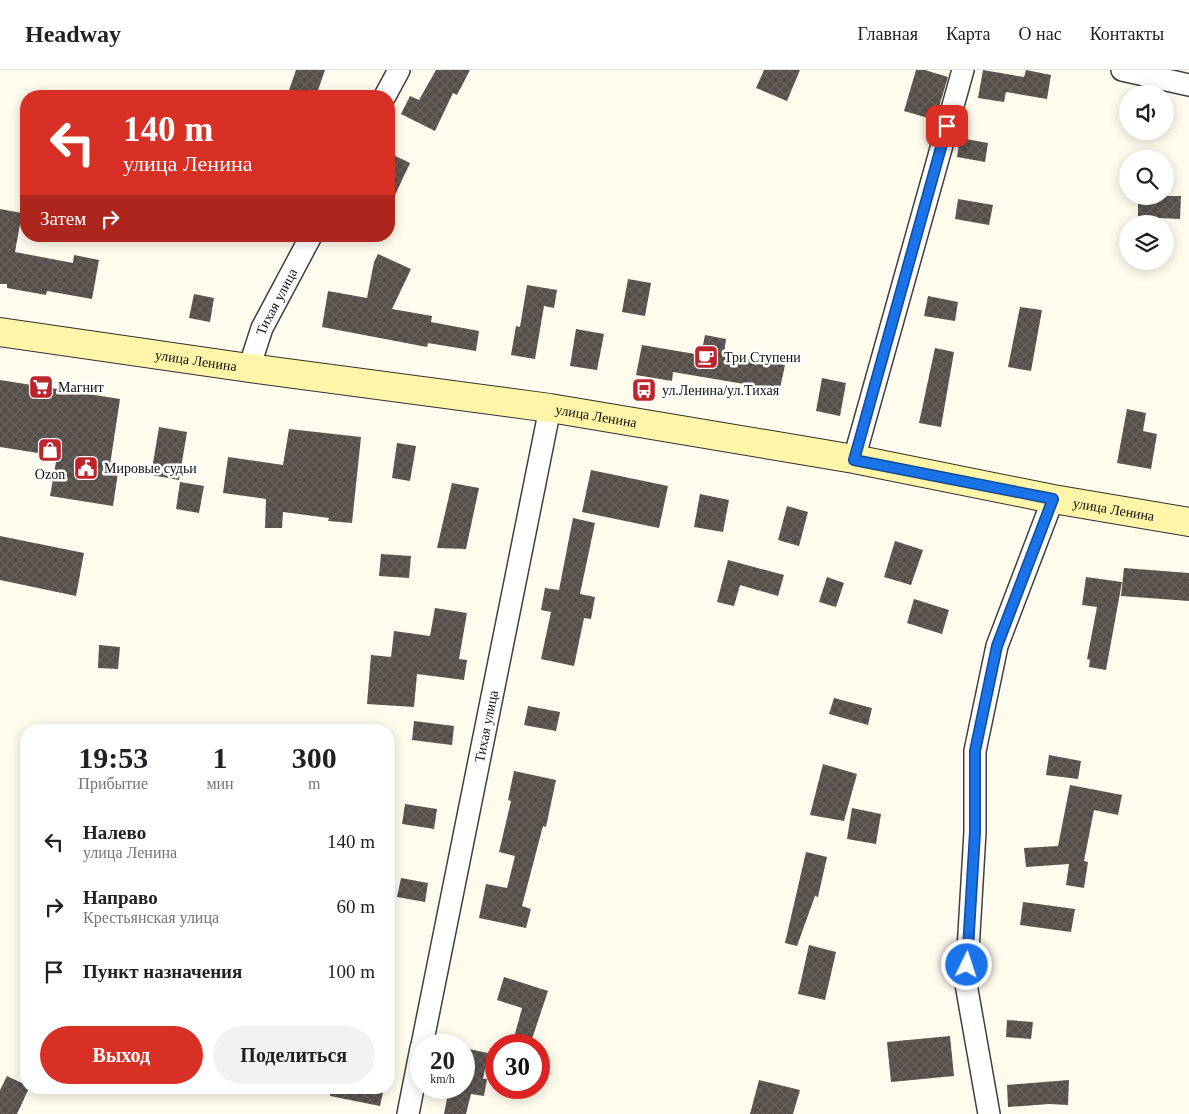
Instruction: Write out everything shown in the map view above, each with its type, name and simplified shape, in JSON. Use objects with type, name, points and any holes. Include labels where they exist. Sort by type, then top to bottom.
[{"type":"main road","name":"улица Ленина","points":[[0,332],[249,368],[550,408],[854,460],[1053,499],[1189,522]]},
{"type":"street","points":[[388,90],[399,70]]},
{"type":"street","points":[[854,460],[963,70]]},
{"type":"street","points":[[1122,70],[1189,85]]},
{"type":"street","name":"Тихая улица","points":[[249,368],[262,328],[308,242]]},
{"type":"street","name":"Тихая улица","points":[[424,1034],[550,408]]},
{"type":"street","points":[[989,1114],[966,984],[975,832],[975,751],[997,646],[1053,499]]},
{"type":"street","name":"Тихая улица","points":[[408,1114],[411,1099]]},
{"type":"building","points":[[296,70],[325,70],[318,90],[289,90]]},
{"type":"building","points":[[436,70],[470,70],[457,95],[453,93],[435,131],[401,114],[410,96],[419,100]]},
{"type":"building","points":[[764,70],[800,70],[787,101],[756,88]]},
{"type":"building","points":[[916,70],[925,70],[948,77],[935,120],[904,111]]},
{"type":"building","points":[[983,70],[1024,77],[1026,70],[1051,75],[1047,99],[1006,92],[1004,102],[978,98]]},
{"type":"building","points":[[960,138],[988,143],[985,162],[957,157]]},
{"type":"building","points":[[395,156],[410,163],[395,195]]},
{"type":"building","points":[[1174,196],[1181,196],[1180,219],[1174,219],[1174,215],[1138,215],[1138,205],[1174,205]]},
{"type":"building","points":[[958,199],[993,205],[989,225],[955,219]]},
{"type":"building","points":[[0,209],[20,213],[15,252],[73,263],[74,255],[99,260],[92,299],[47,291],[46,295],[7,288],[7,284],[0,284]]},
{"type":"building","points":[[378,254],[411,269],[392,309],[432,316],[431,322],[479,331],[476,351],[428,343],[427,347],[322,327],[328,291],[367,298],[374,262]]},
{"type":"building","points":[[628,279],[651,283],[645,316],[622,312]]},
{"type":"building","points":[[527,285],[557,290],[554,308],[544,306],[535,359],[511,355],[516,326],[520,327]]},
{"type":"building","points":[[194,294],[214,298],[210,322],[189,318]]},
{"type":"building","points":[[928,296],[958,302],[955,321],[924,316]]},
{"type":"building","points":[[1020,307],[1042,310],[1031,371],[1008,367]]},
{"type":"building","points":[[576,329],[604,334],[597,370],[570,366]]},
{"type":"building","points":[[705,335],[726,339],[724,354],[785,365],[779,393],[750,388],[750,385],[673,372],[672,381],[636,375],[642,345],[701,355]]},
{"type":"building","points":[[935,348],[954,352],[941,427],[919,423]]},
{"type":"building","points":[[822,378],[846,383],[840,416],[816,411]]},
{"type":"building","points":[[0,380],[120,399],[110,465],[119,466],[113,506],[50,496],[57,456],[0,447]]},
{"type":"building","points":[[1127,409],[1146,413],[1143,431],[1157,434],[1151,469],[1117,463]]},
{"type":"building","points":[[159,427],[187,432],[179,480],[151,475]]},
{"type":"building","points":[[289,429],[361,437],[352,523],[328,521],[329,518],[283,512],[282,528],[265,528],[266,499],[223,493],[228,457],[283,465]]},
{"type":"building","points":[[397,443],[416,446],[410,481],[392,478]]},
{"type":"building","points":[[591,470],[668,486],[659,528],[582,512]]},
{"type":"building","points":[[180,482],[204,486],[199,513],[176,509]]},
{"type":"building","points":[[452,483],[479,488],[466,549],[437,548]]},
{"type":"building","points":[[700,494],[729,500],[723,532],[694,527]]},
{"type":"building","points":[[787,506],[808,512],[799,546],[778,540]]},
{"type":"building","points":[[573,518],[595,523],[580,594],[595,597],[591,619],[584,618],[574,666],[541,659],[551,612],[541,610],[545,588],[559,590]]},
{"type":"building","points":[[0,536],[84,553],[76,596],[0,580]]},
{"type":"building","points":[[895,541],[923,550],[911,585],[884,577]]},
{"type":"building","points":[[381,554],[411,556],[409,578],[379,576]]},
{"type":"building","points":[[728,560],[784,575],[778,596],[740,585],[734,606],[717,602]]},
{"type":"building","points":[[1124,568],[1189,573],[1189,601],[1121,596]]},
{"type":"building","points":[[827,577],[844,583],[836,607],[819,602]]},
{"type":"building","points":[[1086,577],[1122,582],[1106,670],[1089,667],[1090,660],[1087,659],[1097,607],[1082,605]]},
{"type":"building","points":[[914,599],[949,610],[942,634],[907,623]]},
{"type":"building","points":[[435,608],[467,613],[459,659],[467,660],[464,680],[417,674],[414,707],[367,704],[371,655],[391,657],[394,631],[430,636]]},
{"type":"building","points":[[99,645],[120,647],[118,669],[98,668]]},
{"type":"building","points":[[834,698],[872,708],[868,725],[829,714]]},
{"type":"building","points":[[528,706],[560,712],[556,731],[524,725]]},
{"type":"building","points":[[414,721],[454,726],[452,745],[412,740]]},
{"type":"building","points":[[1049,755],[1081,761],[1078,779],[1046,775]]},
{"type":"building","points":[[823,764],[857,774],[844,821],[810,815]]},
{"type":"building","points":[[514,771],[556,780],[546,827],[543,826],[522,906],[531,909],[526,928],[479,918],[486,884],[507,888],[515,856],[499,852],[511,801],[508,800]]},
{"type":"building","points":[[1070,785],[1122,795],[1118,815],[1094,810],[1084,861],[1088,862],[1084,888],[1066,885],[1069,864],[1026,867],[1024,848],[1058,846]]},
{"type":"building","points":[[405,804],[437,809],[434,829],[402,824]]},
{"type":"building","points":[[852,808],[881,814],[876,844],[847,839]]},
{"type":"building","points":[[806,852],[827,857],[818,897],[815,896],[797,946],[785,943]]},
{"type":"building","points":[[401,878],[428,883],[425,902],[397,897]]},
{"type":"building","points":[[1023,902],[1075,909],[1071,932],[1020,925]]},
{"type":"building","points":[[809,945],[836,952],[825,1000],[798,994]]},
{"type":"building","points":[[504,977],[548,991],[534,1034],[515,1034],[522,1008],[497,1000]]},
{"type":"building","points":[[1007,1020],[1033,1022],[1031,1039],[1006,1037]]},
{"type":"building","points":[[950,1036],[954,1076],[891,1082],[887,1042]]},
{"type":"building","points":[[475,1050],[485,1052],[484,1096],[475,1095]]},
{"type":"building","points":[[7,1076],[20,1082],[20,1094],[26,1094],[17,1114],[0,1114],[0,1090]]},
{"type":"building","points":[[759,1080],[800,1090],[793,1114],[750,1114]]},
{"type":"building","points":[[1069,1080],[1068,1105],[1049,1104],[1008,1107],[1007,1085]]},
{"type":"building","points":[[330,1094],[383,1094],[380,1106],[330,1096]]},
{"type":"building","points":[[447,1099],[470,1099],[466,1114],[444,1114]]},
{"type":"place","name":"Три Ступени","points":[[706,357]]},
{"type":"place","name":"Магнит","points":[[41,387]]},
{"type":"place","name":"ул.Ленина/ул.Тихая","points":[[644,390]]},
{"type":"place","name":"Ozon","points":[[50,450]]},
{"type":"place","name":"Мировые судьи","points":[[86,468]]},
{"type":"route","points":[[947,126],[854,460],[1053,499],[997,646],[975,751],[975,832],[967,965]]}]
